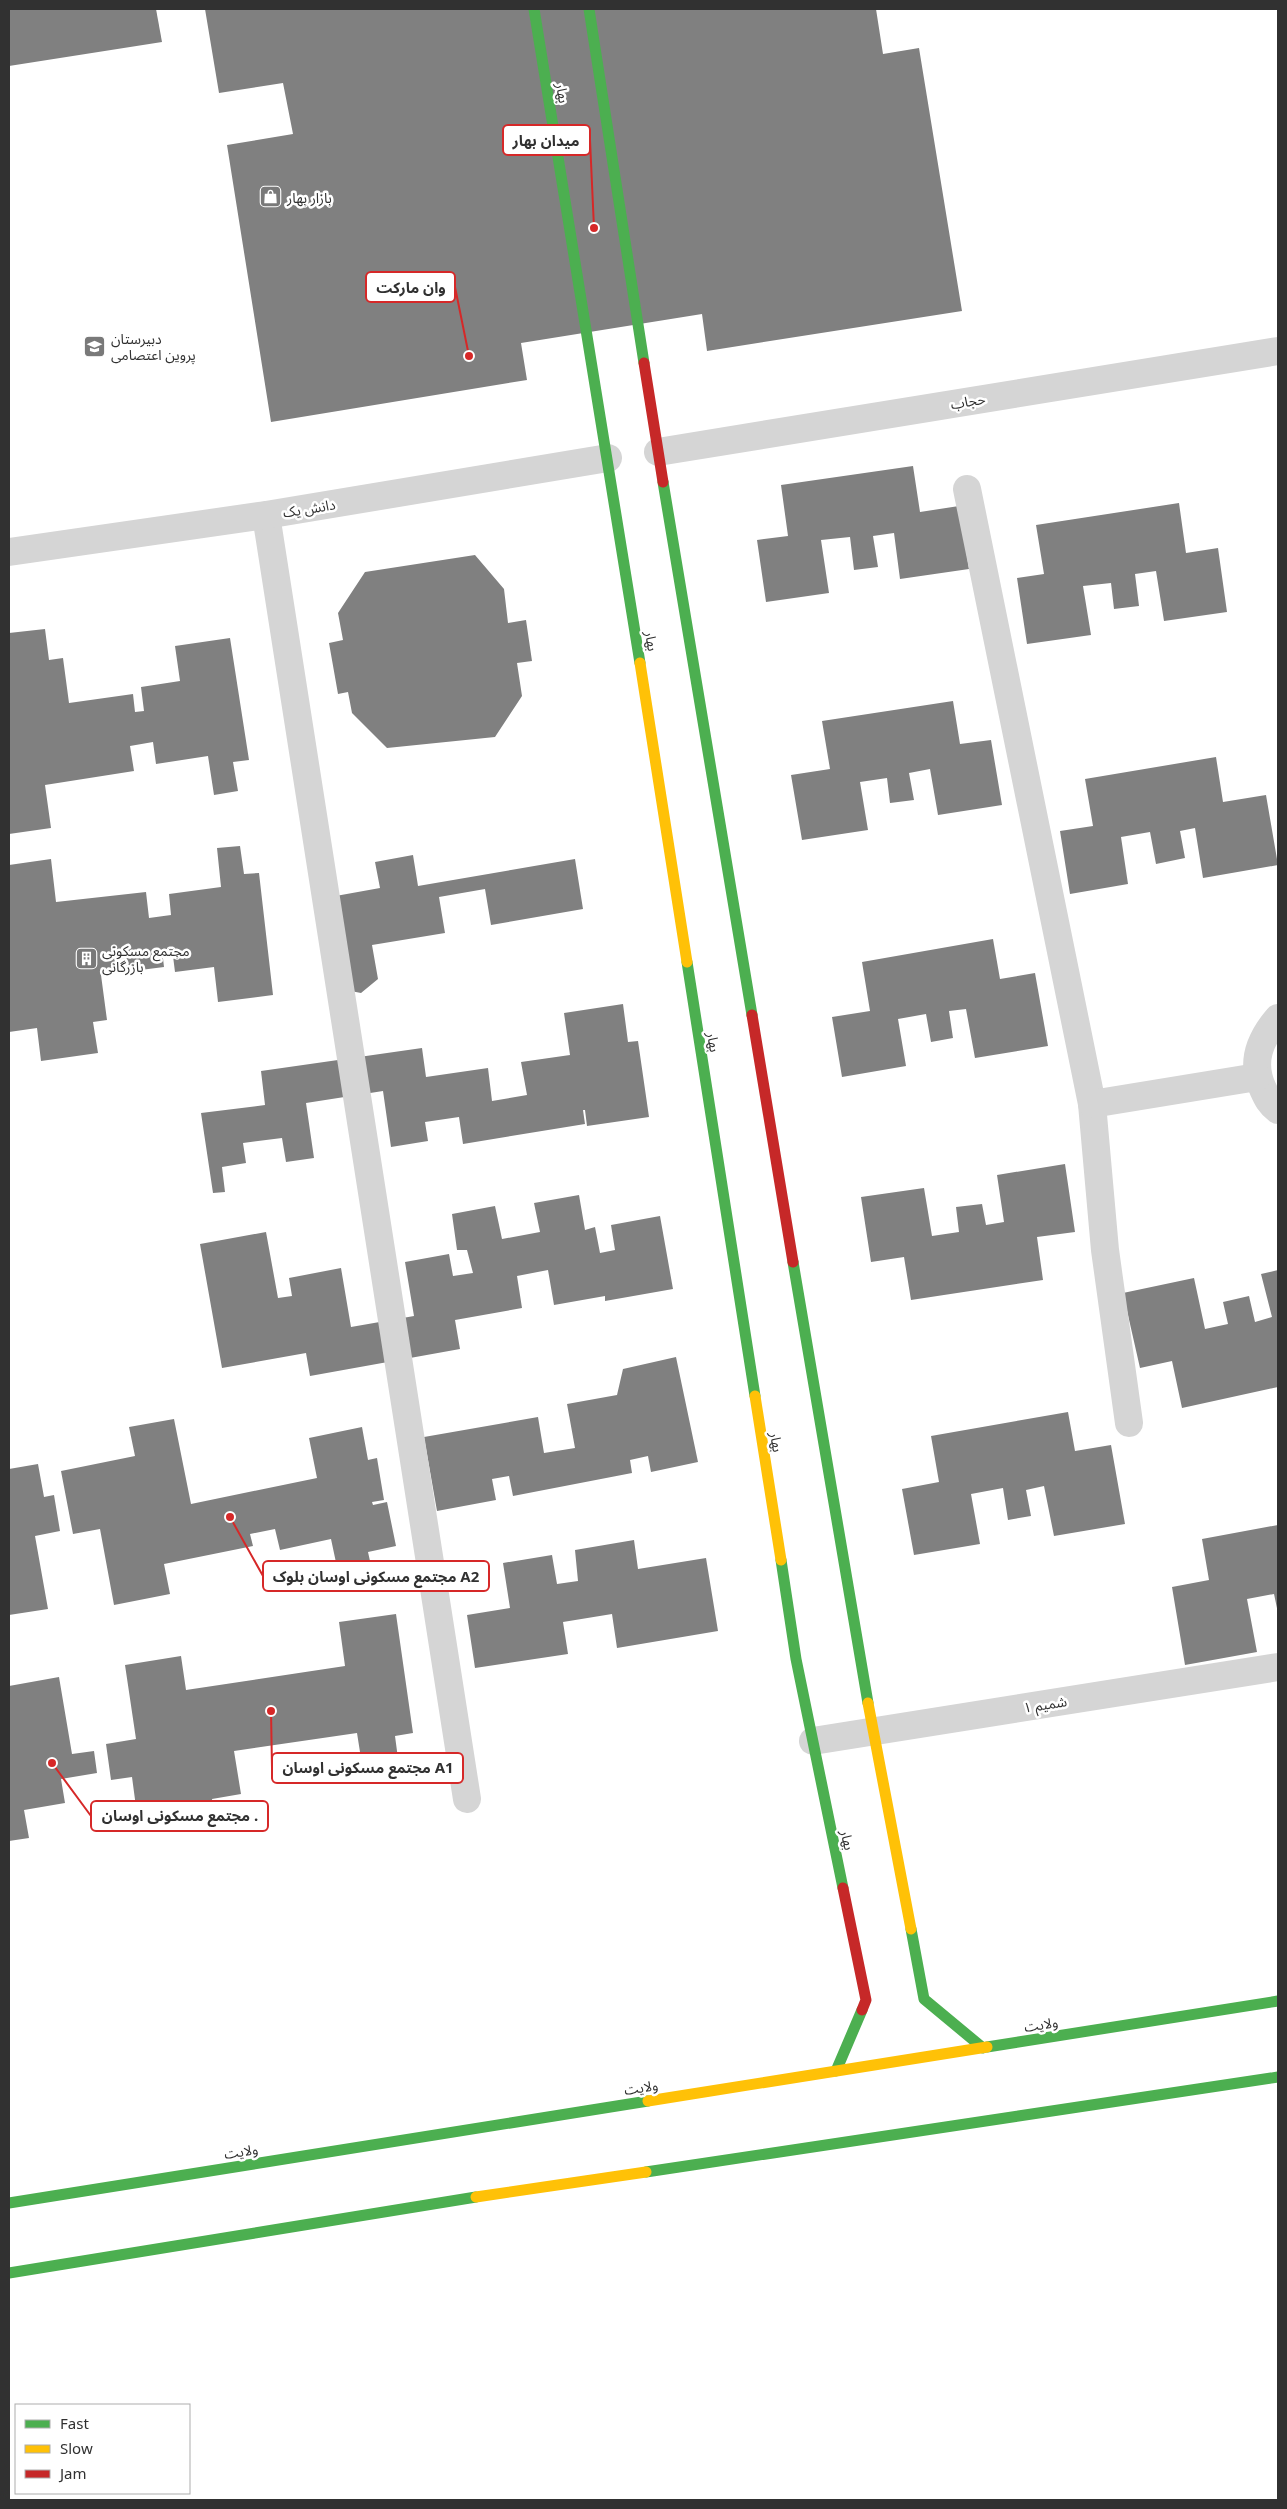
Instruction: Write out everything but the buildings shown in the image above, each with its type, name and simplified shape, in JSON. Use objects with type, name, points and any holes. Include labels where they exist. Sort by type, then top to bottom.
[{"type":"street","name":"بهار","points":[[534,9],[608,458],[796,1658],[866,2000],[836,2071]]},
{"type":"street","points":[[589,9],[658,452],[852,1614],[924,1999],[983,2048]]},
{"type":"street","name":"حجاب","points":[[658,452],[1278,351]]},
{"type":"street","name":"دانش یک","points":[[9,552],[266,515],[608,458]]},
{"type":"street","points":[[967,489],[1092,1104],[1105,1250],[1128,1422]]},
{"type":"street","points":[[266,515],[466,1798]]},
{"type":"street","points":[[1278,1018],[1264,1034],[1257,1055],[1257,1077],[1270,1105],[1278,1110]]},
{"type":"street","points":[[1092,1104],[1257,1077]]},
{"type":"street","name":"شمیم ۱","points":[[813,1741],[1278,1667]]},
{"type":"street","name":"ولایت","points":[[9,2203],[1278,2001]]},
{"type":"street","points":[[9,2273],[343,2217],[1278,2078]]},
{"type":"traffic: fast","points":[[534,9],[640,663]]},
{"type":"traffic: fast","points":[[589,9],[644,363]]},
{"type":"traffic: fast","points":[[663,482],[752,1015]]},
{"type":"traffic: fast","points":[[687,962],[755,1396]]},
{"type":"traffic: fast","points":[[793,1262],[868,1703]]},
{"type":"traffic: fast","points":[[781,1560],[796,1659],[843,1888]]},
{"type":"traffic: fast","points":[[911,1929],[924,1999],[983,2048]]},
{"type":"traffic: fast","points":[[987,2047],[1278,2001]]},
{"type":"traffic: fast","points":[[836,2071],[862,2010]]},
{"type":"traffic: fast","points":[[646,2172],[1278,2077]]},
{"type":"traffic: fast","points":[[9,2203],[648,2101]]},
{"type":"traffic: fast","points":[[9,2273],[476,2197]]},
{"type":"traffic: slow","points":[[640,663],[687,962]]},
{"type":"traffic: slow","points":[[755,1396],[781,1560]]},
{"type":"traffic: slow","points":[[868,1703],[911,1929]]},
{"type":"traffic: slow","points":[[648,2101],[987,2047]]},
{"type":"traffic: slow","points":[[476,2197],[646,2172]]},
{"type":"traffic: jam","points":[[644,363],[663,482]]},
{"type":"traffic: jam","points":[[752,1015],[793,1262]]},
{"type":"traffic: jam","points":[[843,1888],[866,2000],[862,2010]]},
{"type":"place","name":"بازار بهار","points":[[271,197]]},
{"type":"place","name":"میدان بهار","points":[[594,228]]},
{"type":"place","name":"دبیرستان پروین اعتصامی","points":[[95,346]]},
{"type":"place","name":"وان مارکت","points":[[469,356]]},
{"type":"place","name":"مجتمع مسکونی بازرگانی","points":[[86,958]]},
{"type":"place","name":"مجتمع مسکونی اوسان بلوک A2","points":[[230,1517]]},
{"type":"place","name":"مجتمع مسکونی اوسان A1","points":[[271,1711]]},
{"type":"place","name":"مجتمع مسکونی اوسان .","points":[[52,1763]]}]
